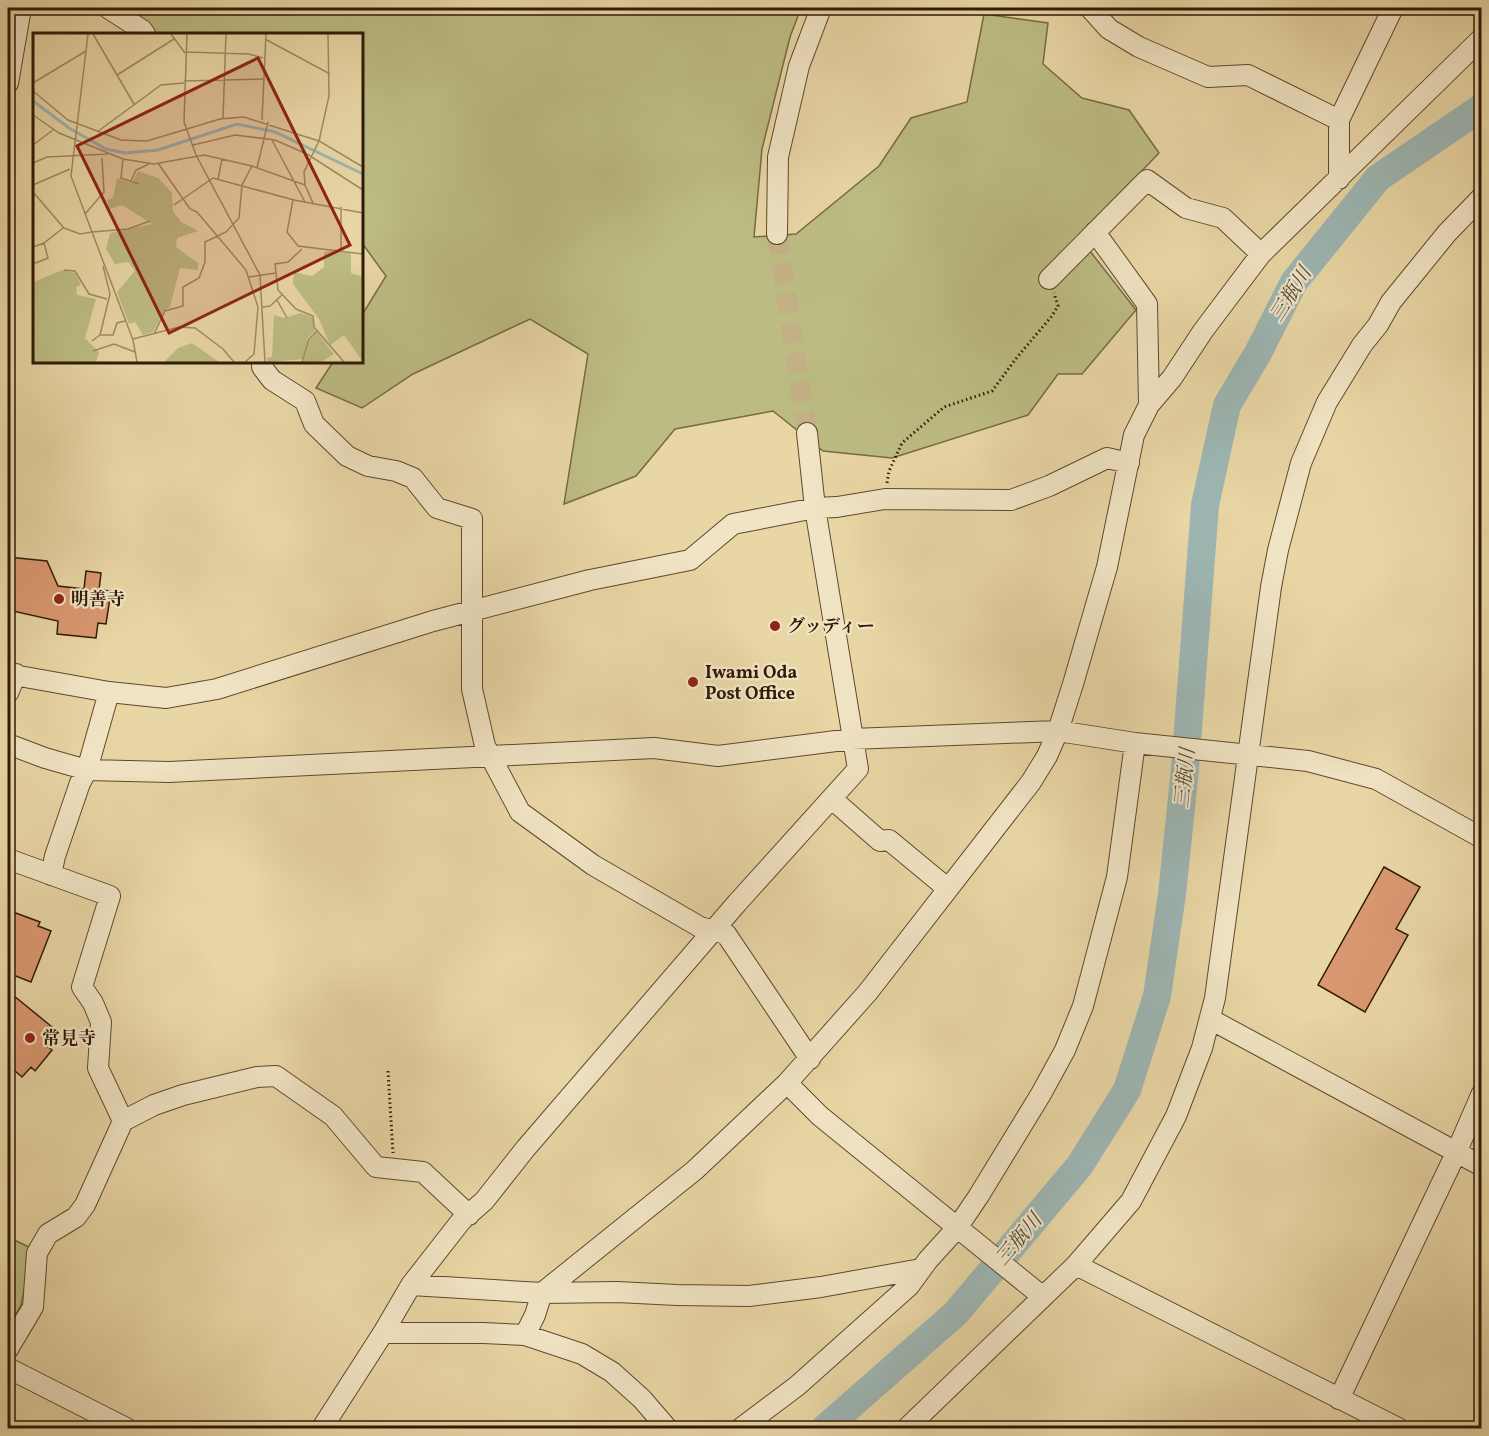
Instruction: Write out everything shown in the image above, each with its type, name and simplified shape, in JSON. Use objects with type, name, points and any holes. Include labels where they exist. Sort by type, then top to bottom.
[{"type":"street","points":[[8,82],[21,8]]},
{"type":"street","points":[[108,8],[144,33]]},
{"type":"street","points":[[777,234],[778,157],[799,66],[821,8]]},
{"type":"street","points":[[1090,8],[1110,29],[1138,47],[1208,77],[1248,75],[1339,120]]},
{"type":"street","points":[[1339,179],[1339,120],[1393,8]]},
{"type":"street","points":[[525,1335],[542,1293],[695,1170],[810,1059],[868,992],[1031,782],[1047,756],[1058,731],[1104,578],[1134,435],[1149,405],[1172,378],[1203,331],[1261,254],[1482,38]]},
{"type":"street","points":[[1049,279],[1147,180],[1186,208],[1223,218],[1261,254]]},
{"type":"street","points":[[907,1428],[1039,1293],[1076,1265],[1131,1200],[1176,1116],[1202,1048],[1218,978],[1271,587],[1278,550],[1301,463],[1327,402],[1391,302],[1447,233],[1482,197]]},
{"type":"street","points":[[1095,232],[1147,304],[1149,405]]},
{"type":"street","points":[[262,363],[262,367],[272,380],[305,401],[314,424],[347,456],[368,466],[396,471],[413,478],[437,508],[472,519],[472,689],[485,746],[520,812],[593,865],[700,927],[726,933],[810,1059]]},
{"type":"street","points":[[322,1428],[411,1285],[461,1221],[484,1201],[526,1148],[713,931],[858,769],[815,508],[807,433]]},
{"type":"street","points":[[8,693],[12,674],[109,692],[166,698],[217,689],[433,621],[471,613],[590,580],[690,560],[733,524],[815,508],[837,507],[885,499],[1011,500],[1049,486],[1107,458],[1129,463]]},
{"type":"street","points":[[51,875],[55,856],[80,783],[87,770],[109,692]]},
{"type":"street","points":[[8,744],[87,770],[169,772],[654,748],[718,756],[852,739],[1058,731],[1135,743],[1308,761],[1376,779],[1482,838]]},
{"type":"street","points":[[741,1428],[797,1386],[909,1286],[921,1269],[963,1233],[978,1197],[1065,1050],[1083,1006],[1117,877],[1135,743]]},
{"type":"street","points":[[832,799],[880,841],[889,840],[947,888]]},
{"type":"street","points":[[8,859],[110,896],[82,987],[93,1003],[101,1022],[98,1068],[123,1121]]},
{"type":"street","points":[[1210,1019],[1482,1166]]},
{"type":"street","points":[[8,1350],[33,1307],[37,1253],[48,1234],[76,1217],[85,1205],[123,1121],[154,1105],[183,1095],[257,1077],[276,1076],[333,1116],[376,1167],[423,1172],[469,1215]]},
{"type":"street","points":[[787,1083],[820,1116],[1039,1293]]},
{"type":"street","points":[[1339,1399],[1482,1094]]},
{"type":"street","points":[[1076,1265],[1398,1428]]},
{"type":"street","points":[[411,1285],[542,1293],[617,1292],[749,1296],[821,1287],[921,1269]]},
{"type":"street","points":[[383,1333],[525,1335],[582,1354],[612,1372],[642,1399],[667,1428]]},
{"type":"street","points":[[8,1368],[126,1428]]},
{"type":"path","points":[[885,499],[889,471],[902,443],[944,407],[992,390],[1052,316],[1058,306],[1049,279]]},
{"type":"path","points":[[388,1071],[394,1169]]},
{"type":"green space","points":[[135,8],[801,8],[790,37],[762,149],[754,237],[796,234],[879,166],[911,118],[967,102],[984,14],[1048,23],[1043,64],[1082,98],[1129,110],[1159,153],[1079,237],[1136,310],[1082,374],[1058,374],[1028,415],[892,458],[823,451],[773,411],[675,429],[636,476],[564,504],[588,354],[530,319],[413,374],[362,408],[316,388],[332,363],[363,363],[363,313],[386,276],[363,244],[363,33],[153,33],[141,20]]},
{"type":"green space","points":[[8,1237],[33,1249],[21,1305],[8,1329]]},
{"type":"building","name":"明善寺","points":[[8,557],[47,561],[58,586],[84,589],[86,571],[101,573],[99,590],[111,591],[106,624],[98,623],[96,638],[57,634],[58,621],[8,610]]},
{"type":"building","points":[[1384,867],[1420,887],[1396,929],[1408,935],[1365,1012],[1318,985]]},
{"type":"building","points":[[13,912],[40,922],[38,926],[51,931],[31,982],[8,973],[8,917],[10,918]]},
{"type":"building","name":"常見寺","points":[[8,991],[57,1031],[46,1045],[52,1050],[35,1071],[31,1067],[22,1077],[8,1065]]},
{"type":"waterway","name":"三瓶川","points":[[825,1428],[956,1313],[1080,1165],[1127,1090],[1157,996],[1172,894],[1185,769],[1205,505],[1227,405],[1258,353],[1294,282],[1378,178],[1482,107]]},
{"type":"tunnel","points":[[777,234],[807,433]]},
{"type":"place","name":"明善寺","points":[[59,599]]},
{"type":"place","name":"グッディー","points":[[775,626]]},
{"type":"place","name":"Iwami Oda Post Office","points":[[693,682]]},
{"type":"place","name":"常見寺","points":[[30,1038]]}]
